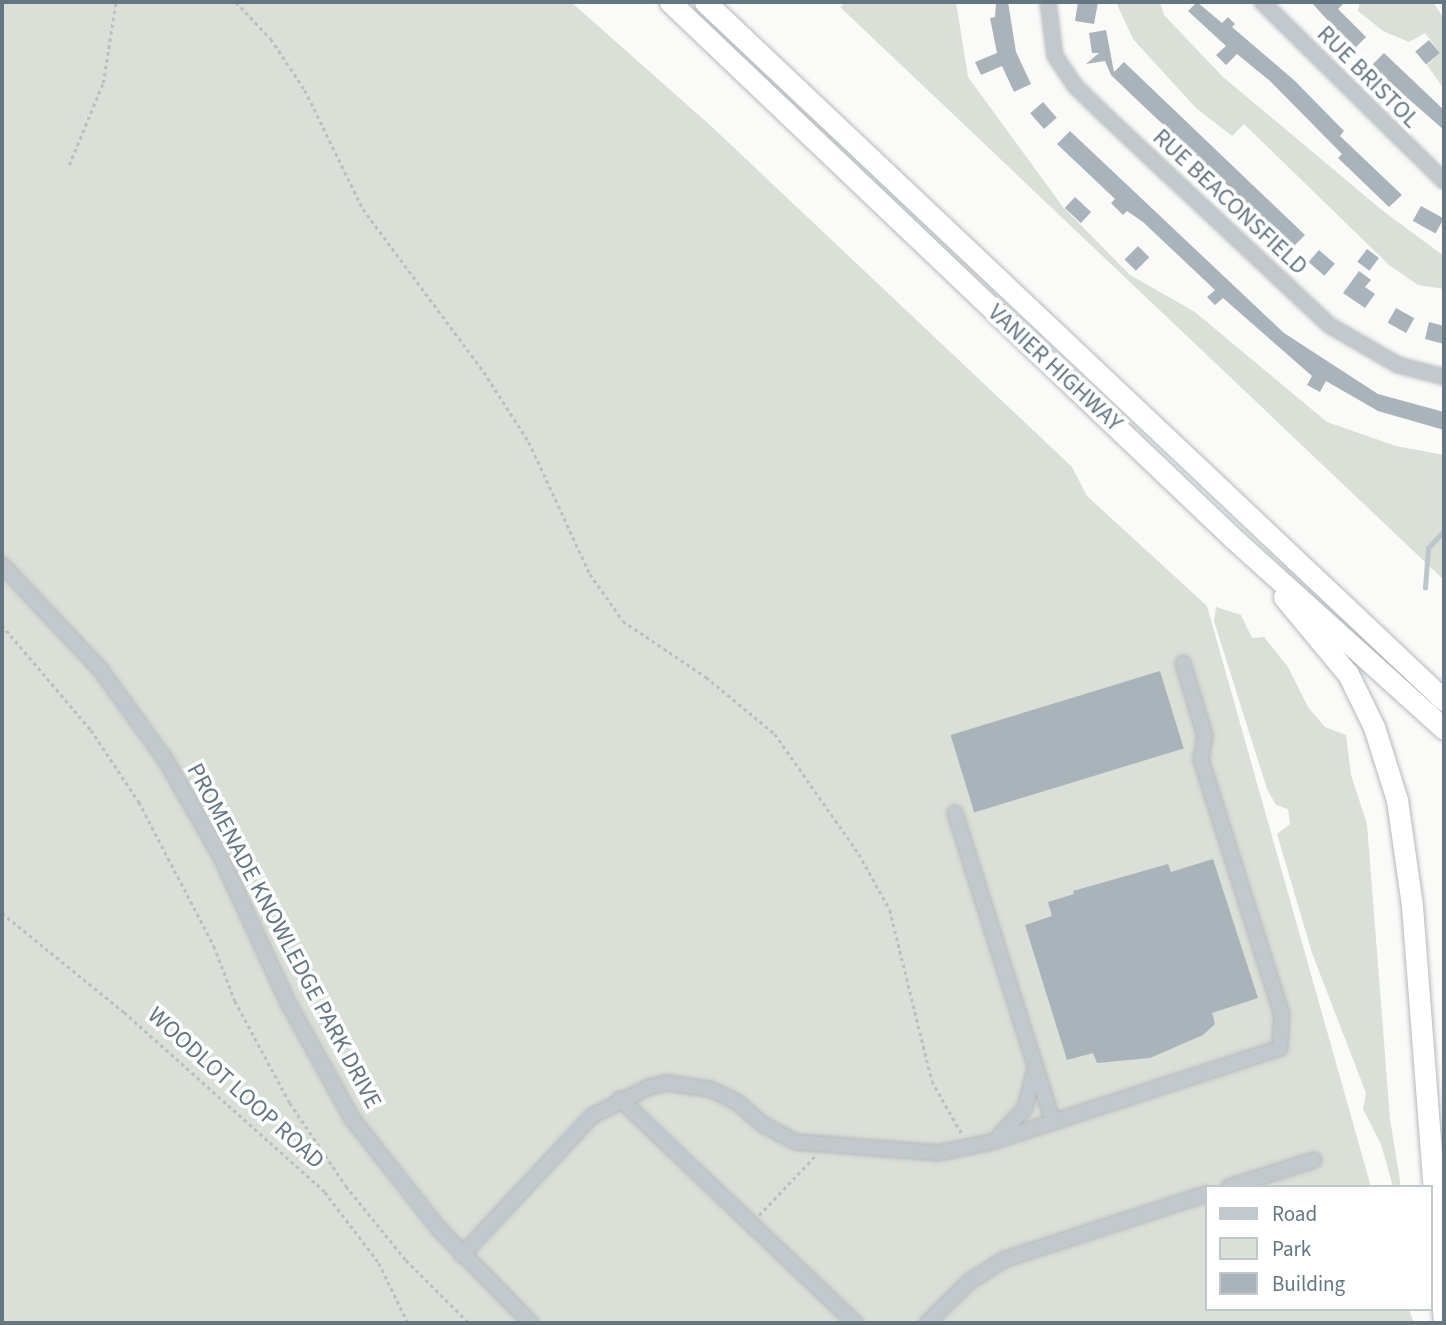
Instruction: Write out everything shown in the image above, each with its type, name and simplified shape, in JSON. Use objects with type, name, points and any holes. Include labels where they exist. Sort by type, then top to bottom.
[{"type":"highway","name":"VANIER HIGHWAY","points":[[670,2],[1235,540],[1444,729]]},
{"type":"highway","name":"VANIER HIGHWAY","points":[[705,2],[1444,700]]},
{"type":"highway","points":[[1235,540],[1348,674],[1374,727],[1397,800],[1412,906],[1444,1323]]},
{"type":"street","name":"RUE BEACONSFIELD","points":[[1048,2],[1055,56],[1075,86],[1108,118],[1328,325],[1398,365],[1444,377]]},
{"type":"street","name":"RUE BRISTOL","points":[[1262,2],[1444,181]]},
{"type":"street","name":"PROMENADE KNOWLEDGE PARK DRIVE","points":[[2,565],[100,669],[165,759],[220,855],[288,1001],[353,1120],[462,1255],[531,1323]]},
{"type":"street","points":[[462,1255],[592,1116],[620,1099],[666,1083],[710,1090],[737,1102],[783,1135],[817,1146],[938,1153],[991,1142],[1280,1048],[1282,1015],[1201,759],[1205,736],[1183,663]]},
{"type":"street","points":[[955,813],[1053,1122]]},
{"type":"street","points":[[991,1142],[1016,1123],[1025,1108],[1035,1065]]},
{"type":"street","points":[[620,1099],[855,1323]]},
{"type":"street","points":[[1235,1185],[1314,1160]]},
{"type":"street","points":[[927,1323],[970,1281],[1003,1260],[1204,1195]]},
{"type":"path","points":[[69,165],[103,83],[116,2]]},
{"type":"path","points":[[236,2],[271,39],[305,90],[363,209],[484,372],[529,442],[590,574],[623,621],[706,677],[775,734],[859,854],[890,910],[932,1081],[962,1134]]},
{"type":"path","points":[[2,625],[91,730],[139,802],[203,924],[234,1001],[297,1114],[346,1186],[406,1260],[469,1323]]},
{"type":"path","name":"WOODLOT LOOP ROAD","points":[[2,913],[124,1012],[326,1192],[379,1263],[408,1323]]},
{"type":"path","points":[[757,1217],[815,1156],[817,1146]]},
{"type":"green space","points":[[2,2],[571,2],[711,126],[1072,467],[1087,496],[1207,606],[1370,1185],[1204,1185],[1204,1311],[1410,1311],[1414,1323],[2,1323]]},
{"type":"green space","points":[[847,2],[956,2],[968,77],[1063,207],[1130,275],[1195,312],[1327,422],[1396,446],[1444,455],[1444,580],[840,7]]},
{"type":"green space","points":[[1116,2],[1160,2],[1164,15],[1223,77],[1383,211],[1444,256],[1444,289],[1418,285],[1389,265],[1244,124],[1232,136],[1196,108],[1133,39]]},
{"type":"green space","points":[[1360,2],[1433,2],[1444,19],[1444,89],[1427,65],[1440,53],[1425,33],[1409,42],[1383,31],[1358,11]]},
{"type":"green space","points":[[1216,607],[1241,615],[1252,638],[1264,637],[1288,667],[1308,707],[1325,727],[1346,735],[1351,775],[1367,824],[1390,1119],[1401,1185],[1392,1185],[1381,1144],[1363,1109],[1366,1093],[1312,953],[1277,834],[1290,824],[1288,809],[1276,805],[1267,789],[1214,621]]},
{"type":"building","points":[[996,2],[1008,2],[1016,52],[1031,84],[1014,92],[1002,66],[981,75],[975,62],[997,53],[990,18],[995,17]]},
{"type":"building","points":[[1078,2],[1098,2],[1094,24],[1075,21]]},
{"type":"building","points":[[1197,2],[1222,23],[1228,17],[1235,24],[1232,27],[1295,81],[1344,131],[1340,136],[1402,195],[1389,207],[1338,158],[1342,154],[1270,81],[1237,54],[1226,65],[1216,55],[1226,46],[1188,11]]},
{"type":"building","points":[[1311,2],[1345,2],[1338,9],[1366,37],[1354,49]]},
{"type":"building","points":[[1106,30],[1114,72],[1124,62],[1305,235],[1293,247],[1111,75],[1105,61],[1086,64],[1099,53],[1092,53],[1089,33]]},
{"type":"building","points":[[1429,40],[1440,53],[1426,65],[1415,52]]},
{"type":"building","points":[[1384,53],[1444,110],[1444,130],[1371,66]]},
{"type":"building","points":[[1043,102],[1057,118],[1044,129],[1030,113]]},
{"type":"building","points":[[1070,131],[1284,333],[1378,394],[1444,412],[1444,430],[1378,411],[1326,381],[1320,392],[1307,385],[1312,376],[1223,298],[1215,305],[1207,297],[1215,290],[1143,222],[1127,211],[1123,215],[1111,203],[1115,199],[1057,144]]},
{"type":"building","points":[[1075,197],[1091,212],[1081,223],[1065,208]]},
{"type":"building","points":[[1421,206],[1444,219],[1435,233],[1413,221]]},
{"type":"building","points":[[1138,246],[1149,257],[1136,271],[1125,259]]},
{"type":"building","points":[[1367,249],[1379,258],[1369,271],[1357,262]]},
{"type":"building","points":[[1319,250],[1335,264],[1324,276],[1309,262]]},
{"type":"building","points":[[1359,271],[1371,280],[1365,287],[1375,294],[1365,308],[1343,293]]},
{"type":"building","points":[[1396,308],[1414,318],[1406,333],[1388,323]]},
{"type":"building","points":[[1429,322],[1444,326],[1444,344],[1425,339]]},
{"type":"building","points":[[1160,671],[1184,748],[974,812],[951,735]]},
{"type":"building","points":[[1213,859],[1258,998],[1212,1013],[1215,1024],[1203,1035],[1150,1058],[1097,1063],[1093,1053],[1067,1060],[1025,925],[1052,916],[1048,902],[1074,894],[1073,891],[1168,864],[1171,872]]},
{"type":"waterway","points":[[1425,588],[1428,548],[1444,531]]}]
